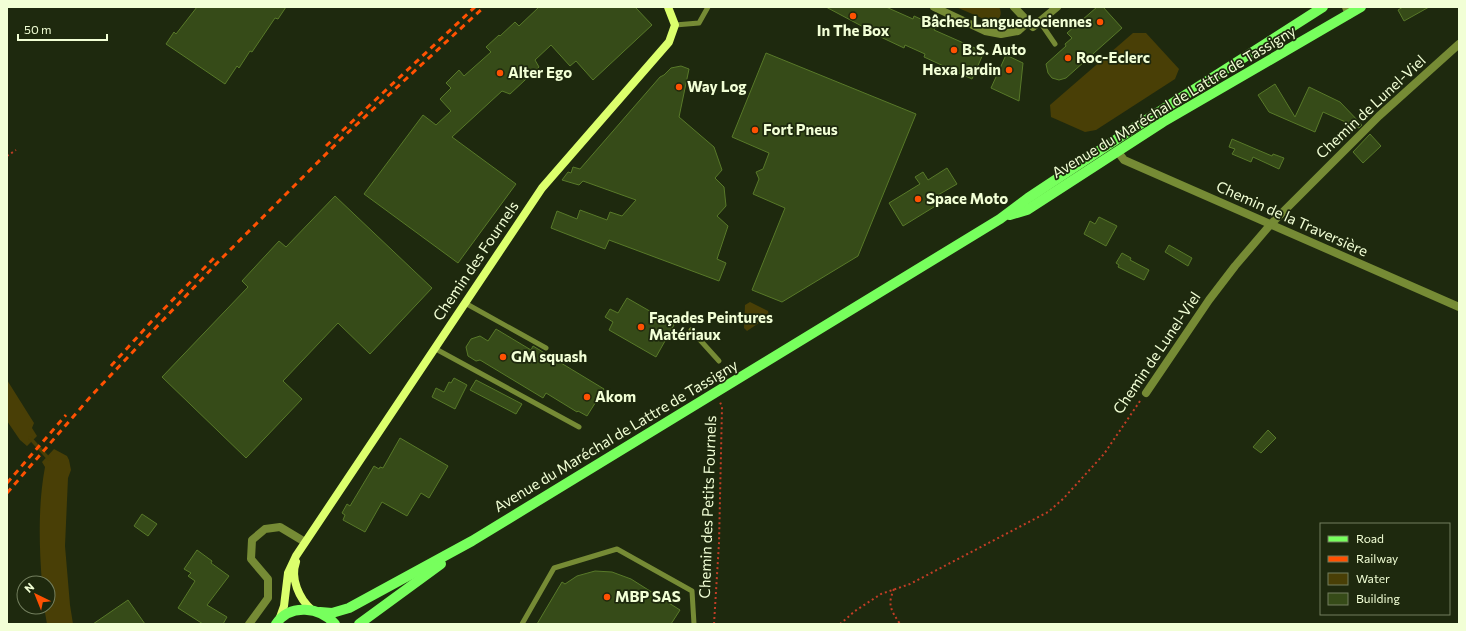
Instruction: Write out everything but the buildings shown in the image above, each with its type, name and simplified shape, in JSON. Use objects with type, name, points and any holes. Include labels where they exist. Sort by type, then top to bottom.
[{"type":"main road","name":"Avenue du Maréchal de Lattre de Tassigny","points":[[277,622],[289,613],[300,610],[332,613],[349,608],[472,541],[1000,219],[1028,198],[1129,131],[1323,7]]},
{"type":"main road","name":"Avenue du Maréchal de Lattre de Tassigny","points":[[1000,219],[1027,210],[1163,122],[1347,11],[1361,7]]},
{"type":"main road","name":"Avenue du Maréchal de Lattre de Tassigny","points":[[359,624],[472,541]]},
{"type":"main road","points":[[316,611],[330,618],[335,624]]},
{"type":"street","points":[[668,7],[675,25]]},
{"type":"street","points":[[934,7],[985,32],[1001,34],[1018,31],[1028,22]]},
{"type":"street","points":[[1014,7],[1033,27],[1057,7]]},
{"type":"street","name":"Chemin des Fournels","points":[[277,622],[284,606],[288,572],[291,563],[434,348],[542,188],[669,42],[675,25]]},
{"type":"street","name":"Chemin de Lunel-Viel","points":[[1146,393],[1209,300],[1235,266],[1270,225],[1379,116],[1459,44]]},
{"type":"street","name":"Chemin de la Traversière","points":[[1118,152],[1124,160],[1459,307]]},
{"type":"street","points":[[248,624],[268,598],[268,579],[251,559],[252,540],[265,529],[280,527],[304,545]]},
{"type":"street","name":"Chemin des Fournels","points":[[304,545],[295,565],[294,574],[303,599],[316,611]]},
{"type":"lane","points":[[675,25],[699,23],[708,7]]},
{"type":"lane","points":[[1040,22],[1055,44]]},
{"type":"lane","points":[[465,303],[546,348]]},
{"type":"lane","points":[[692,330],[719,361]]},
{"type":"lane","points":[[434,348],[579,427]]},
{"type":"lane","points":[[522,624],[554,568],[617,549],[692,591],[694,624]]},
{"type":"path","points":[[7,156],[16,150]]},
{"type":"path","name":"Chemin des Petits Fournels","points":[[714,624],[719,543],[722,407],[716,392]]},
{"type":"path","name":"Chemin de Lunel-Viel","points":[[840,624],[855,611],[881,594],[910,584],[1048,512],[1063,499],[1104,454],[1146,393]]},
{"type":"path","points":[[894,589],[890,598],[890,607],[900,624]]},
{"type":"water","points":[[956,7],[999,7],[1001,15],[999,19],[991,22]]},
{"type":"water","points":[[1133,33],[1146,33],[1179,69],[1175,79],[1096,130],[1085,132],[1051,117],[1050,105]]},
{"type":"water","points":[[750,302],[768,311],[769,316],[747,331],[744,328],[745,305]]},
{"type":"water","points":[[7,380],[34,423],[32,428],[37,436],[27,446],[20,440],[7,421]]},
{"type":"water","points":[[54,449],[67,456],[71,470],[68,478],[65,546],[73,624],[47,624],[45,615],[56,615],[56,575],[41,575],[40,510],[45,467],[42,462]]},
{"type":"waterway","points":[[30,438],[49,459]]},
{"type":"railway","points":[[326,146],[475,7]]},
{"type":"railway","points":[[7,493],[92,395],[217,263],[342,138],[484,7]]},
{"type":"railway","points":[[111,366],[151,322],[214,258]]},
{"type":"railway","points":[[7,483],[66,415]]},
{"type":"place","name":"In The Box","points":[[853,16]]},
{"type":"place","name":"Bâches Languedociennes","points":[[1100,22]]},
{"type":"place","name":"B.S. Auto","points":[[954,50]]},
{"type":"place","name":"Roc-Eclerc","points":[[1068,58]]},
{"type":"place","name":"Hexa Jardin","points":[[1009,70]]},
{"type":"place","name":"Alter Ego","points":[[500,73]]},
{"type":"place","name":"Way Log","points":[[679,87]]},
{"type":"place","name":"Fort Pneus","points":[[755,130]]},
{"type":"place","name":"Space Moto","points":[[918,199]]},
{"type":"place","name":"Façades Peintures Matériaux","points":[[641,327]]},
{"type":"place","name":"GM squash","points":[[503,357]]},
{"type":"place","name":"Akom","points":[[587,397]]},
{"type":"place","name":"MBP SAS","points":[[607,597]]}]
